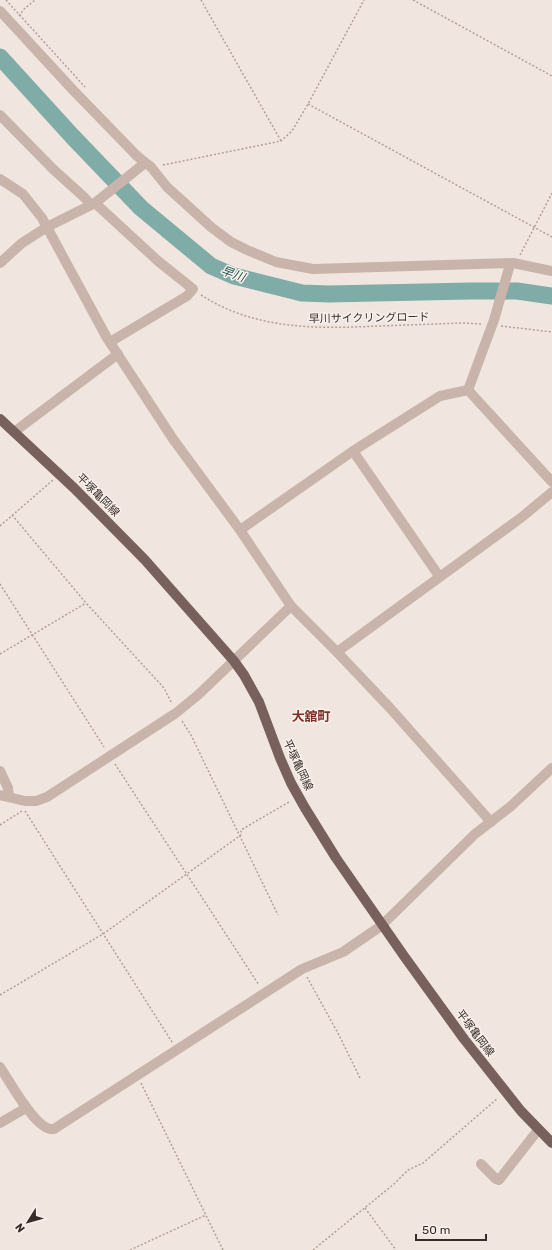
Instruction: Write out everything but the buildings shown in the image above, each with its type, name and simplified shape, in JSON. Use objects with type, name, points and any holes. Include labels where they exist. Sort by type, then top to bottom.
[{"type":"main road","name":"平塚亀岡線","points":[[0,419],[60,474],[145,560],[234,661],[244,675],[259,702],[280,758],[305,808],[336,858],[464,1039],[505,1092],[538,1130],[552,1143]]},
{"type":"street","points":[[0,11],[72,90],[167,187],[211,227],[231,242],[247,250],[276,262],[294,267],[326,269],[511,266],[552,271]]},
{"type":"street","points":[[0,115],[84,197],[94,203],[158,261],[193,290],[187,296],[110,342]]},
{"type":"street","points":[[0,263],[22,243],[56,222],[94,203],[146,165]]},
{"type":"street","points":[[0,179],[23,194],[42,218],[110,342],[173,439],[240,530],[291,606],[337,652],[441,764],[491,822]]},
{"type":"street","points":[[468,390],[493,322],[511,266]]},
{"type":"street","points":[[14,432],[118,354]]},
{"type":"street","points":[[240,530],[353,450],[440,396],[468,390]]},
{"type":"street","points":[[468,390],[552,482]]},
{"type":"street","points":[[353,450],[439,576]]},
{"type":"street","points":[[337,652],[439,576],[522,517],[552,492]]},
{"type":"street","points":[[0,771],[8,788],[4,796],[24,802],[47,797],[176,713],[198,695],[291,606]]},
{"type":"street","points":[[0,1067],[26,1108],[42,1126],[47,1129],[54,1129],[302,969],[343,952],[382,925],[475,834],[510,807],[552,768]]},
{"type":"street","points":[[0,1123],[26,1108]]},
{"type":"street","points":[[481,1164],[496,1179],[499,1180],[538,1130]]},
{"type":"path","points":[[19,16],[24,9],[35,0]]},
{"type":"path","points":[[201,0],[281,141]]},
{"type":"path","points":[[146,165],[281,141],[292,131],[308,104],[364,0]]},
{"type":"path","points":[[413,0],[552,76]]},
{"type":"path","points":[[308,104],[552,237]]},
{"type":"path","points":[[511,266],[522,252],[552,192]]},
{"type":"path","name":"早川サイクリングロード","points":[[193,290],[226,308],[272,323],[292,326],[321,328],[493,322],[552,332]]},
{"type":"path","points":[[0,526],[60,474]]},
{"type":"path","points":[[12,515],[86,603],[164,688],[176,713],[191,734],[241,835],[278,915]]},
{"type":"path","points":[[0,584],[264,994]]},
{"type":"path","points":[[0,654],[86,603]]},
{"type":"path","points":[[0,995],[103,934],[241,835],[241,830],[289,802]]},
{"type":"path","points":[[0,825],[24,810],[177,1050]]},
{"type":"path","points":[[302,969],[339,1035],[360,1078]]},
{"type":"path","points":[[138,1076],[223,1250]]},
{"type":"path","points":[[313,1250],[394,1184],[408,1170],[423,1163],[505,1092]]},
{"type":"path","points":[[365,1208],[396,1250]]},
{"type":"path","points":[[130,1250],[206,1215]]},
{"type":"waterway","name":"早川","points":[[0,57],[72,136],[141,208],[211,266],[234,276],[302,293],[329,294],[517,291],[552,296]]},
{"type":"district","name":"大舘町","points":[[311,716]]}]
